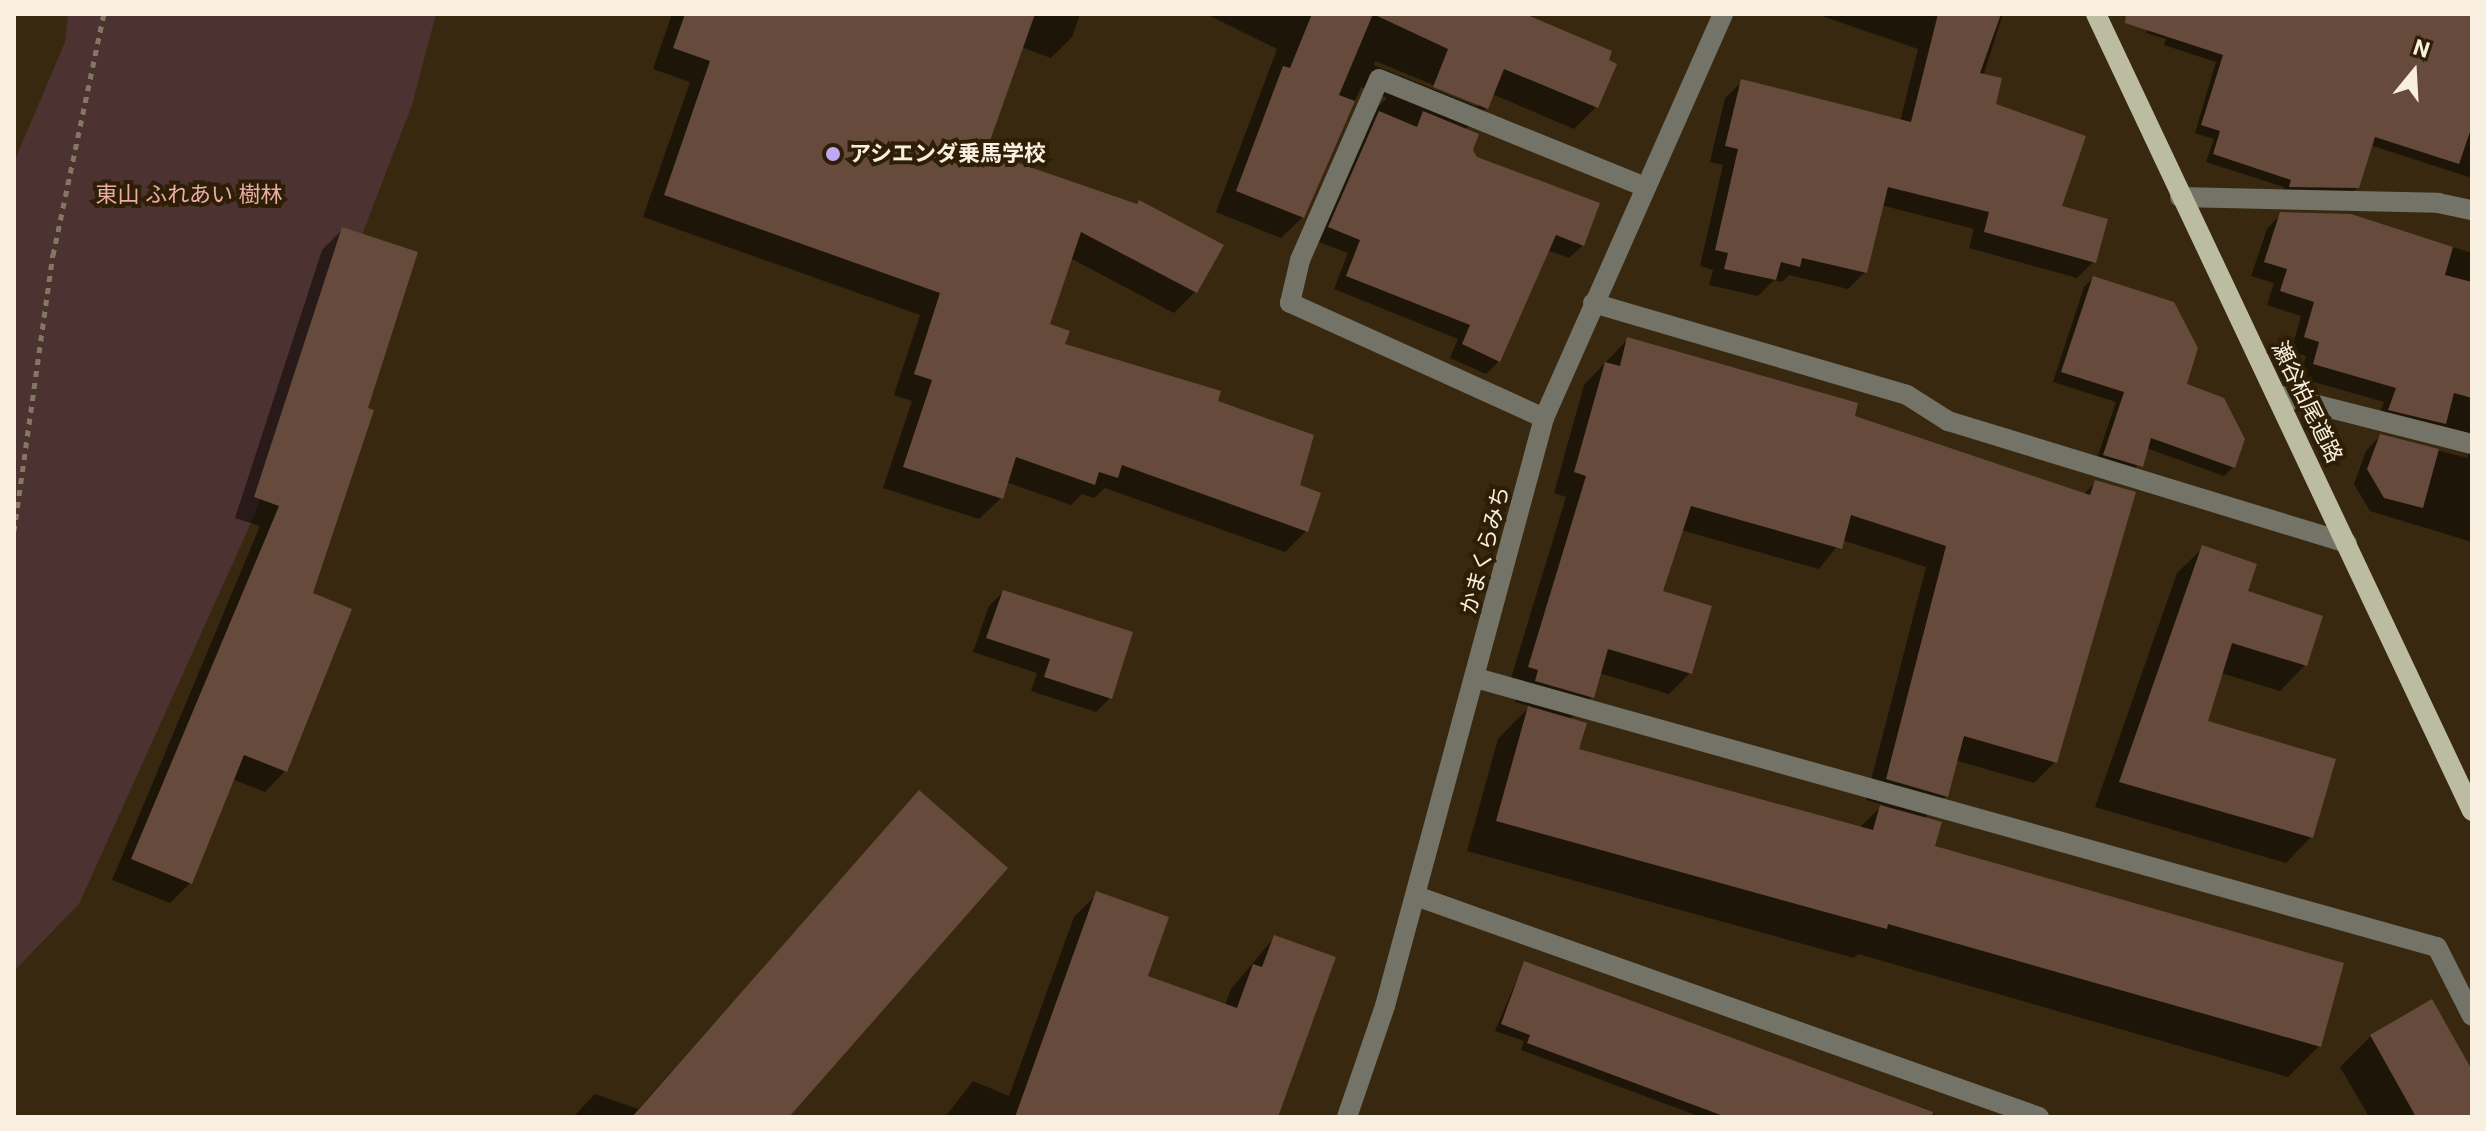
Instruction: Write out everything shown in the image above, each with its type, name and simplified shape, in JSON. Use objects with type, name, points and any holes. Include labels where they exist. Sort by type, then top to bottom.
[{"type":"main road","name":"瀬谷柏尾道路","points":[[2096,14],[2472,811]]},
{"type":"street","name":"かまくらみち","points":[[1348,1117],[1416,896],[1544,418],[1642,186],[1723,14]]},
{"type":"street","points":[[1544,418],[1290,303],[1300,260],[1379,79],[1642,186]]},
{"type":"street","points":[[2180,197],[2438,203],[2472,210]]},
{"type":"street","points":[[1593,303],[1907,395],[1948,421],[2347,543]]},
{"type":"street","points":[[2278,395],[2472,444]]},
{"type":"street","points":[[1476,678],[2437,947],[2472,1016]]},
{"type":"street","points":[[1416,896],[2039,1117]]},
{"type":"path","points":[[14,531],[53,255],[104,14]]},
{"type":"green space","name":"東山 ふれあい 樹林","points":[[68,14],[436,14],[412,105],[251,523],[79,904],[14,971],[14,162],[65,42]]},
{"type":"building","points":[[685,14],[1035,14],[986,152],[1137,204],[1139,200],[1224,245],[1197,293],[1081,232],[1050,324],[1070,331],[1065,344],[1221,391],[1218,401],[1314,435],[1300,485],[1321,493],[1308,532],[1122,465],[1118,478],[1099,472],[1095,485],[1016,457],[1003,499],[903,467],[932,380],[914,374],[940,293],[664,195],[710,61],[673,48]]},
{"type":"building","points":[[1312,14],[1373,14],[1339,95],[1355,101],[1304,218],[1236,191],[1283,66],[1290,68]]},
{"type":"building","points":[[1373,14],[1525,14],[1612,51],[1609,60],[1617,64],[1598,108],[1504,69],[1488,109],[1433,87],[1448,49]]},
{"type":"building","points":[[1938,14],[2001,14],[1980,73],[2002,78],[1996,104],[2086,136],[2062,206],[2108,219],[2096,263],[1984,232],[1989,212],[1888,187],[1867,273],[1802,258],[1800,267],[1781,262],[1776,280],[1724,269],[1728,253],[1715,250],[1738,149],[1725,146],[1741,79],[1911,122]]},
{"type":"building","points":[[2126,14],[2472,14],[2472,126],[2459,164],[2375,137],[2359,188],[2289,187],[2291,180],[2213,154],[2220,131],[2201,125],[2223,55],[2125,23]]},
{"type":"building","points":[[1379,111],[1417,127],[1423,111],[1479,134],[1473,150],[1477,157],[1600,203],[1584,246],[1556,235],[1500,362],[1462,344],[1470,325],[1346,276],[1360,240],[1328,227]]},
{"type":"building","points":[[2280,212],[2351,214],[2453,247],[2445,275],[2472,282],[2472,398],[2454,393],[2446,424],[2388,410],[2396,388],[2313,364],[2319,342],[2304,337],[2314,302],[2280,291],[2287,269],[2264,262]]},
{"type":"building","points":[[342,227],[418,252],[368,408],[374,410],[313,593],[352,609],[287,772],[244,755],[192,884],[131,859],[279,506],[254,497]]},
{"type":"building","points":[[2093,276],[2174,302],[2198,348],[2187,384],[2224,398],[2245,439],[2235,468],[2151,438],[2143,467],[2103,455],[2124,392],[2061,372]]},
{"type":"building","points":[[1627,337],[1858,403],[1855,416],[2090,495],[2095,480],[2136,492],[2057,763],[1964,736],[1948,797],[1886,779],[1946,546],[1851,515],[1842,549],[1691,506],[1663,591],[1712,606],[1692,674],[1608,649],[1594,698],[1535,681],[1538,670],[1528,667],[1586,476],[1574,472],[1605,362],[1620,366]]},
{"type":"building","points":[[2380,434],[2439,449],[2423,508],[2384,498],[2367,469]]},
{"type":"building","points":[[2202,545],[2257,564],[2248,591],[2323,616],[2307,666],[2232,643],[2208,721],[2336,759],[2313,838],[2119,782]]},
{"type":"building","points":[[1003,590],[1133,632],[1112,699],[1044,677],[1050,659],[986,638]]},
{"type":"building","points":[[1528,706],[1587,723],[1579,749],[1873,830],[1880,805],[1942,822],[1935,846],[2344,963],[2321,1047],[1888,924],[1887,929],[1496,821]]},
{"type":"building","points":[[919,790],[1008,868],[789,1117],[632,1117]]},
{"type":"building","points":[[1096,891],[1169,917],[1148,976],[1237,1008],[1253,964],[1262,967],[1274,935],[1336,957],[1278,1117],[1015,1117]]},
{"type":"building","points":[[1524,961],[1933,1112],[1932,1117],[1726,1117],[1527,1043],[1530,1035],[1501,1024]]},
{"type":"building","points":[[2432,999],[2472,1070],[2472,1117],[2416,1117],[2370,1035]]},
{"type":"place","name":"アシエンダ乗馬学校","points":[[833,154]]}]
